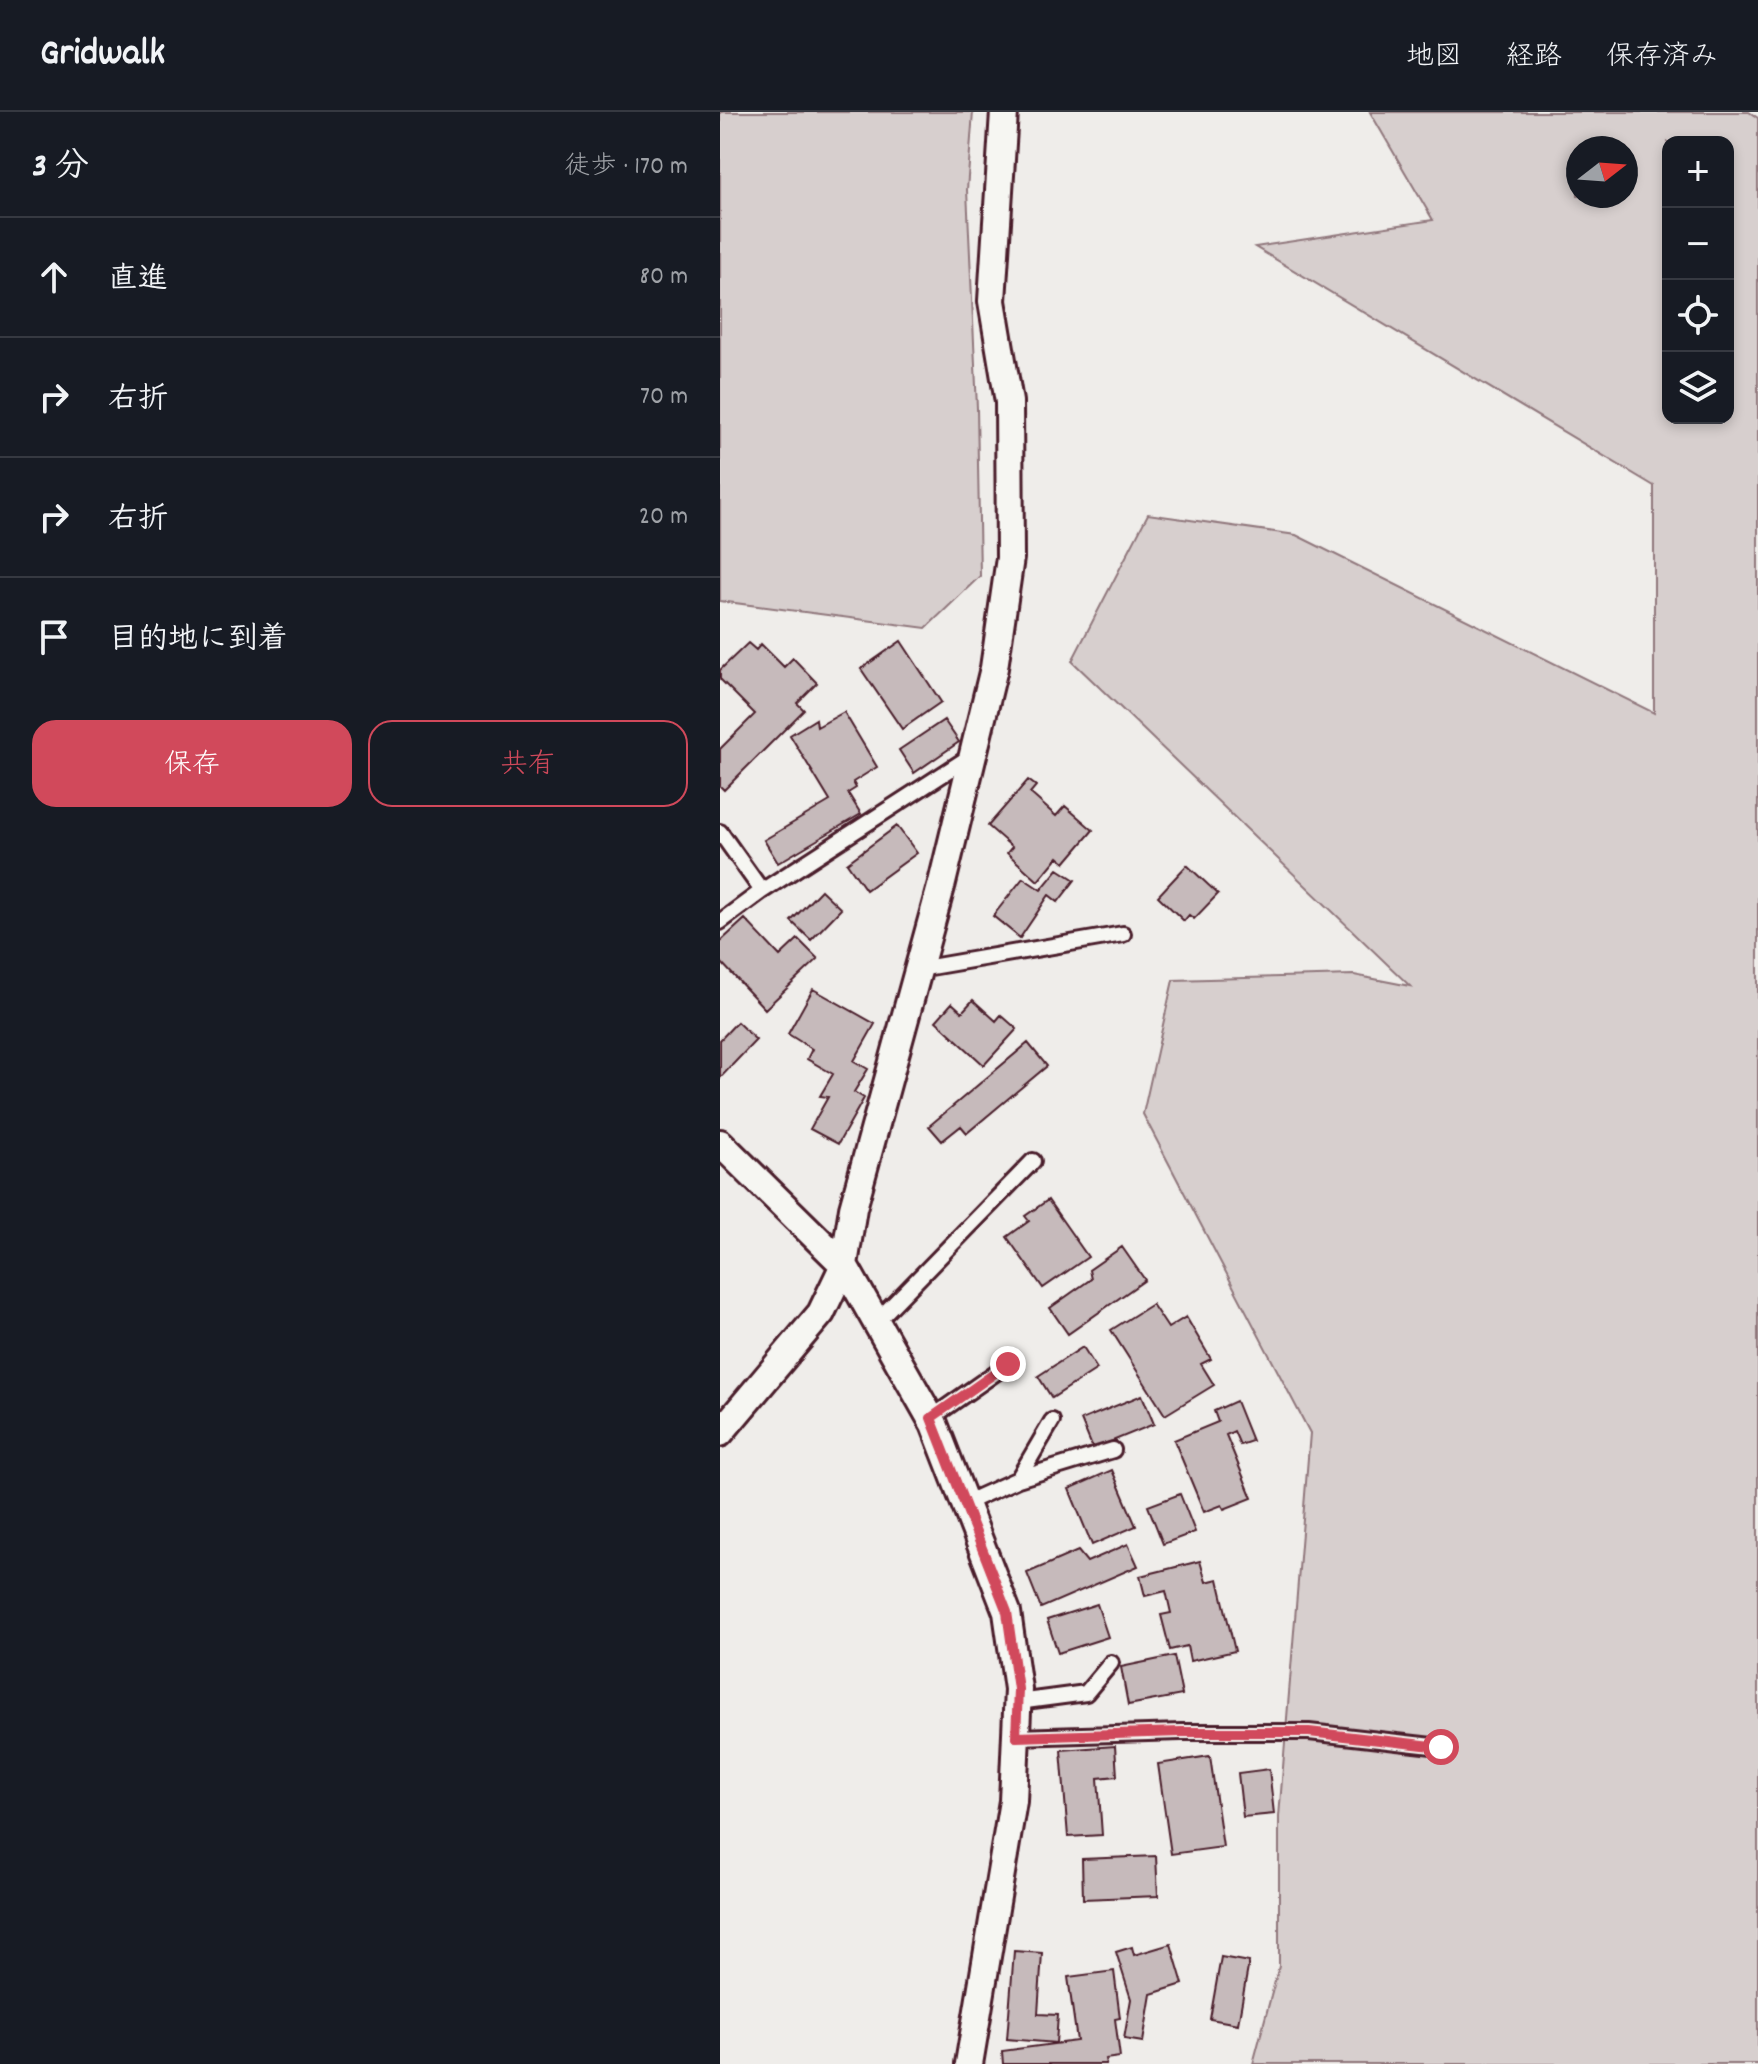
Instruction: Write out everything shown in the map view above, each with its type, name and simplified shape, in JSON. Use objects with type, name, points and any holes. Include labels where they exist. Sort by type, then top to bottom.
[{"type":"street","points":[[720,1433],[821,1313],[844,1265],[853,1208],[919,969],[994,668],[1010,558],[1009,402],[992,301],[1004,112]]},
{"type":"street","points":[[720,1143],[844,1265],[931,1418],[1007,1612],[1018,1689],[1013,1801],[969,2064]]},
{"type":"lane","points":[[720,922],[762,891],[974,754]]},
{"type":"lane","points":[[720,832],[762,891]]},
{"type":"lane","points":[[919,969],[1123,934]]},
{"type":"lane","points":[[876,1322],[1033,1161]]},
{"type":"lane","points":[[931,1418],[1008,1364]]},
{"type":"lane","points":[[1018,1479],[1052,1421]]},
{"type":"lane","points":[[965,1503],[1018,1479],[1113,1450]]},
{"type":"lane","points":[[1018,1702],[1086,1693],[1111,1663]]},
{"type":"lane","points":[[1016,1737],[1309,1732],[1441,1747]]},
{"type":"shaded area","points":[[720,112],[973,112],[967,190],[977,408],[980,576],[926,628],[720,601]]},
{"type":"shaded area","points":[[1370,112],[1749,112],[1758,118],[1758,2064],[1253,2064],[1279,1966],[1279,1817],[1310,1433],[1143,1114],[1173,980],[1354,975],[1410,986],[1072,661],[1148,514],[1296,535],[1654,713],[1654,486],[1255,247],[1433,220]]},
{"type":"building","points":[[901,641],[941,702],[902,729],[861,669]]},
{"type":"building","points":[[748,643],[756,650],[761,644],[784,667],[793,658],[817,683],[797,703],[804,710],[724,790],[720,786],[720,749],[755,714],[720,679],[720,670]]},
{"type":"building","points":[[844,712],[877,767],[853,782],[856,788],[848,793],[861,814],[778,863],[764,840],[830,801],[790,735],[816,719],[817,727]]},
{"type":"building","points":[[944,720],[959,742],[914,773],[899,750]]},
{"type":"building","points":[[1028,780],[1036,786],[1030,793],[1056,816],[1065,806],[1093,830],[1065,863],[1058,857],[1038,881],[1007,853],[1012,847],[988,826]]},
{"type":"building","points":[[897,826],[917,853],[866,890],[847,863]]},
{"type":"building","points":[[1187,865],[1218,894],[1194,919],[1189,915],[1184,921],[1158,896]]},
{"type":"building","points":[[1058,869],[1075,880],[1058,902],[1049,895],[1020,938],[993,916],[1023,878],[1041,890]]},
{"type":"building","points":[[821,890],[841,909],[811,940],[791,921]]},
{"type":"building","points":[[745,919],[780,956],[798,939],[818,959],[765,1009],[720,961],[720,942]]},
{"type":"building","points":[[813,989],[875,1024],[854,1061],[868,1069],[854,1092],[864,1098],[838,1144],[810,1129],[828,1097],[820,1096],[833,1074],[807,1059],[812,1049],[788,1034]]},
{"type":"building","points":[[973,1000],[996,1021],[1001,1015],[1017,1029],[984,1065],[936,1021],[952,1003],[962,1012]]},
{"type":"building","points":[[737,1022],[756,1040],[720,1078],[720,1040]]},
{"type":"building","points":[[1028,1043],[1047,1066],[967,1133],[961,1126],[942,1141],[929,1126]]},
{"type":"building","points":[[1048,1200],[1088,1257],[1043,1288],[1007,1237],[1029,1221],[1025,1216]]},
{"type":"building","points":[[1122,1247],[1145,1280],[1068,1334],[1050,1308],[1091,1279],[1089,1270]]},
{"type":"building","points":[[1152,1304],[1168,1328],[1186,1317],[1211,1359],[1201,1364],[1214,1385],[1165,1415],[1111,1330]]},
{"type":"building","points":[[1083,1347],[1097,1369],[1052,1398],[1038,1376]]},
{"type":"building","points":[[1142,1395],[1154,1424],[1093,1449],[1081,1420]]},
{"type":"building","points":[[1236,1401],[1252,1441],[1240,1445],[1234,1431],[1226,1435],[1252,1498],[1224,1509],[1222,1505],[1204,1512],[1174,1440],[1218,1422],[1214,1411]]},
{"type":"building","points":[[1112,1470],[1136,1526],[1092,1545],[1069,1489]]},
{"type":"building","points":[[1180,1494],[1195,1532],[1163,1544],[1148,1506]]},
{"type":"building","points":[[1128,1544],[1138,1566],[1041,1608],[1027,1573],[1078,1551],[1087,1562]]},
{"type":"building","points":[[1200,1561],[1206,1582],[1218,1579],[1235,1651],[1190,1661],[1187,1646],[1170,1650],[1161,1615],[1171,1613],[1166,1591],[1145,1596],[1140,1576]]},
{"type":"building","points":[[1097,1604],[1108,1637],[1058,1653],[1047,1620]]},
{"type":"building","points":[[1174,1656],[1182,1695],[1128,1705],[1121,1667]]},
{"type":"building","points":[[1115,1746],[1117,1776],[1098,1778],[1102,1835],[1068,1837],[1061,1750]]},
{"type":"building","points":[[1210,1756],[1223,1847],[1171,1854],[1158,1764]]},
{"type":"building","points":[[1269,1769],[1274,1814],[1243,1817],[1238,1773]]},
{"type":"building","points":[[1156,1856],[1158,1896],[1083,1899],[1082,1859]]},
{"type":"building","points":[[1171,1944],[1183,1984],[1151,1994],[1143,2042],[1124,2039],[1131,1999],[1116,1952],[1132,1947],[1134,1955]]},
{"type":"building","points":[[1014,1951],[1042,1953],[1038,2014],[1058,2015],[1056,2043],[1007,2039]]},
{"type":"building","points":[[1221,1957],[1249,1962],[1238,2024],[1210,2019]]},
{"type":"building","points":[[1114,1971],[1120,2018],[1115,2019],[1120,2057],[1105,2059],[1106,2064],[1003,2064],[1002,2051],[1077,2041],[1068,1977]]},
{"type":"route","points":[[1008,1364],[931,1418],[1007,1612],[1018,1689],[1016,1737],[1309,1732],[1441,1747]]}]
